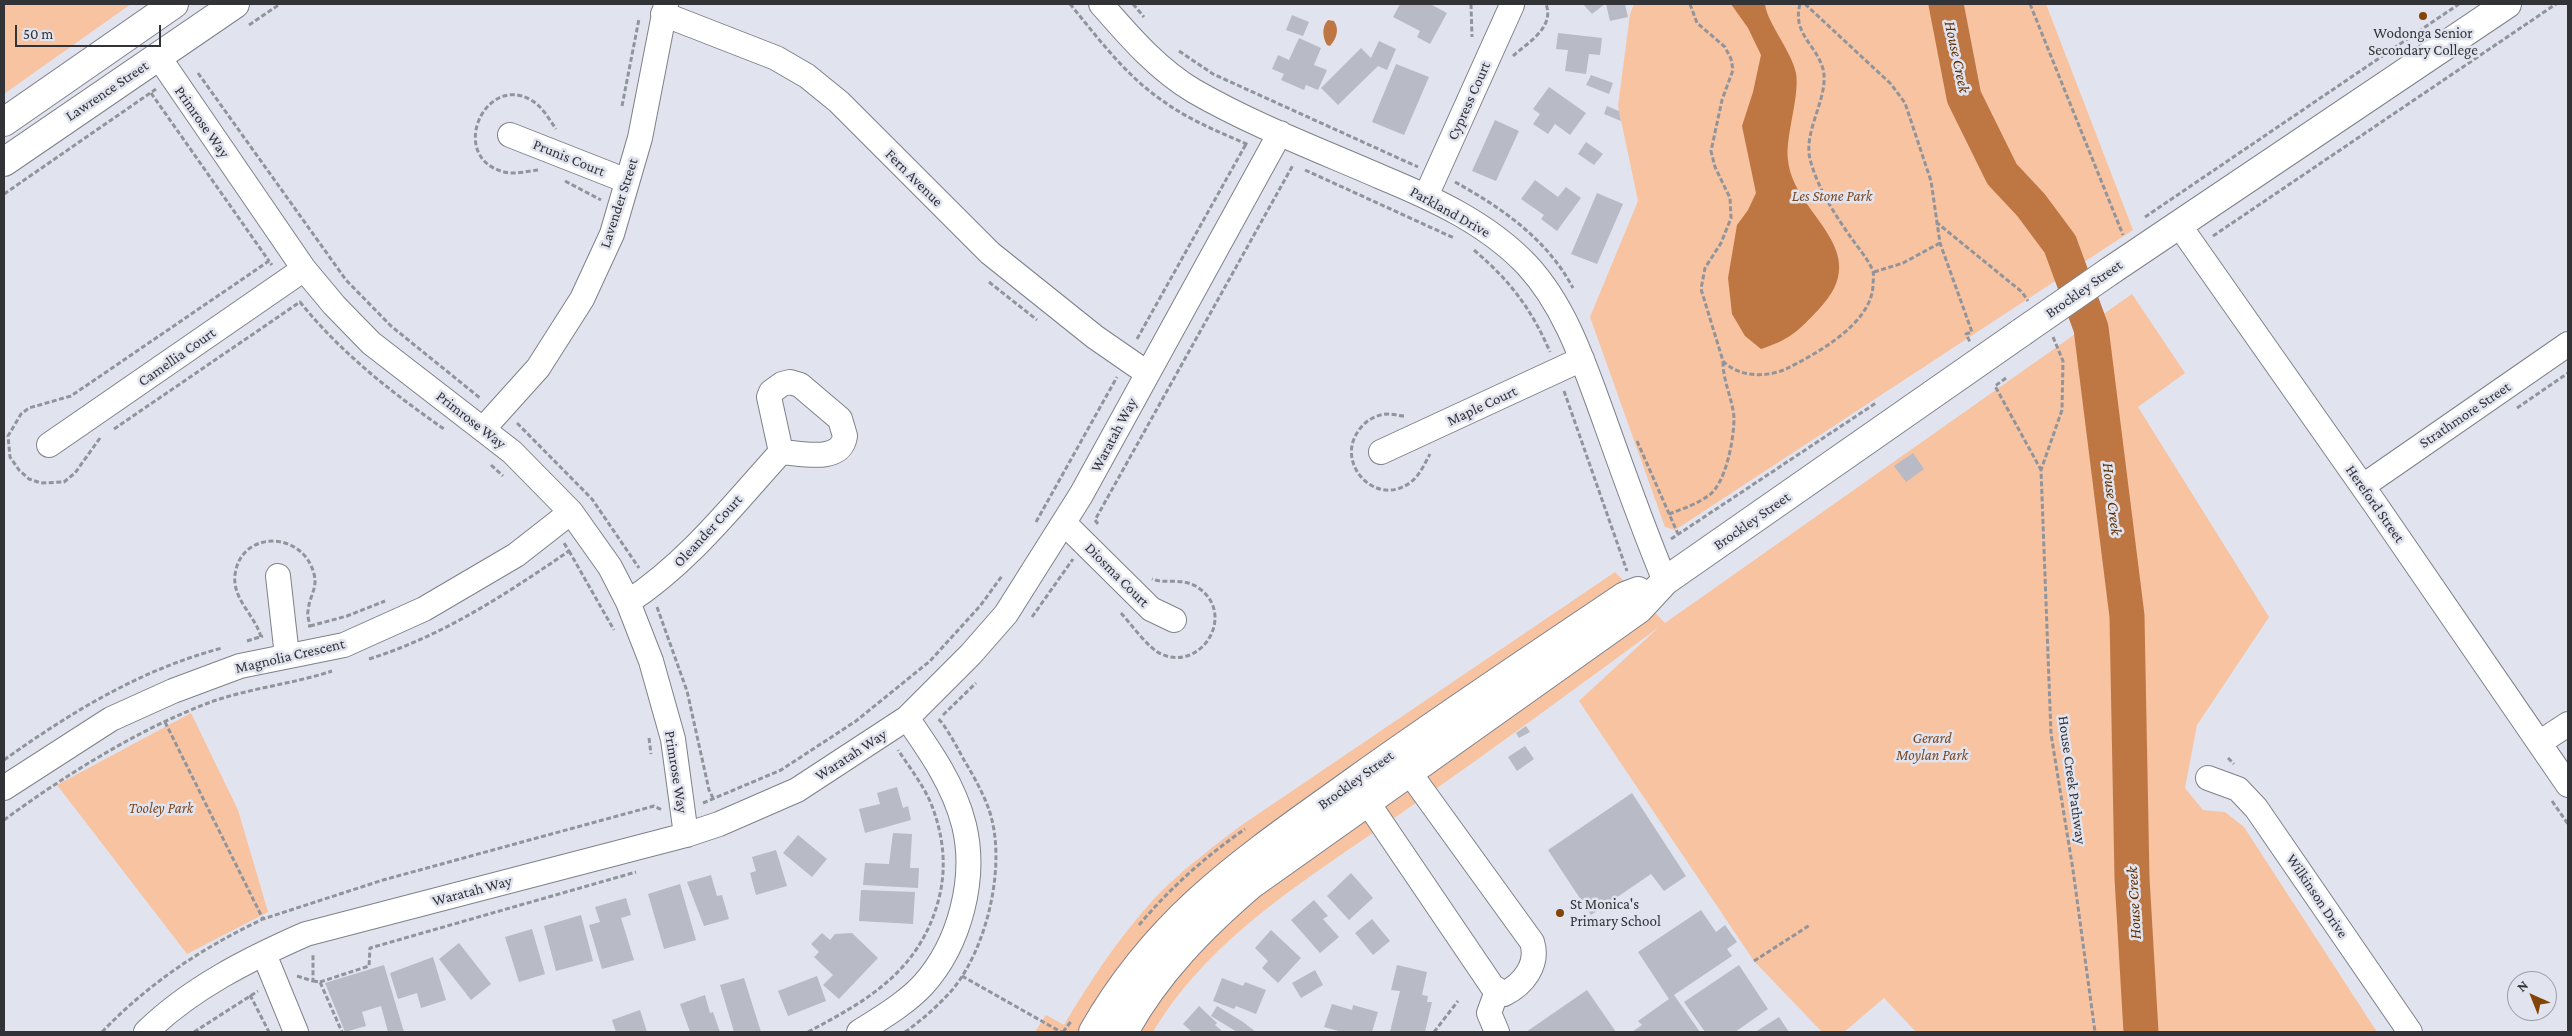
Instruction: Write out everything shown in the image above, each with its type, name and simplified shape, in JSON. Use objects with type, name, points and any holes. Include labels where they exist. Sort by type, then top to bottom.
[{"type":"main road","points":[[4,122],[174,4]]},
{"type":"main road","name":"Brockley Street","points":[[1093,1032],[1108,1006],[1170,926],[1241,863],[1639,609],[1665,581],[2022,332],[2507,4]]},
{"type":"main road","name":"Lawrence Street","points":[[4,162],[165,67],[241,15]]},
{"type":"main road","points":[[139,28],[165,67]]},
{"type":"main road","name":"Brockley Street","points":[[1124,1032],[1150,990],[1208,922],[1252,884],[1368,803],[1402,762]]},
{"type":"street","name":"Parkland Drive","points":[[1101,4],[1138,45],[1168,73],[1194,91],[1280,133],[1443,183],[1466,217],[1500,240],[1527,265],[1548,292],[1575,340],[1652,552],[1665,581]]},
{"type":"street","name":"Cypress Court","points":[[1443,183],[1512,5]]},
{"type":"street","name":"Lavender Street","points":[[491,419],[538,368],[582,299],[612,234],[640,138],[657,10]]},
{"type":"street","name":"Fern Avenue","points":[[657,10],[776,58],[807,76],[839,102],[990,253],[1095,337],[1147,372]]},
{"type":"street","name":"Primrose Way","points":[[165,67],[295,276],[334,305],[371,343],[491,419],[512,452],[570,512],[610,568],[628,602],[651,661],[673,739],[672,810],[686,836]]},
{"type":"street","name":"Waratah Way","points":[[146,1032],[197,990],[306,934],[686,836],[719,824],[797,790],[913,727],[971,654],[1006,614],[1064,523],[1270,155],[1280,133]]},
{"type":"street","name":"Prunis Court","points":[[510,135],[628,181]]},
{"type":"street","name":"Hereford Street","points":[[2179,225],[2363,486],[2568,785]]},
{"type":"street","name":"Camellia Court","points":[[49,445],[295,276]]},
{"type":"street","name":"Strathmore Street","points":[[2363,486],[2568,344]]},
{"type":"street","name":"Maple Court","points":[[1382,452],[1582,359]]},
{"type":"street","name":"Oleander Court","points":[[628,602],[654,586],[678,565],[781,452]]},
{"type":"street","name":"Magnolia Crescent","points":[[4,788],[111,719],[173,691],[240,666],[344,645],[424,609],[516,555],[570,512]]},
{"type":"street","name":"Diosma Court","points":[[1064,523],[1092,535],[1151,609],[1174,620]]},
{"type":"street","points":[[278,576],[287,656]]},
{"type":"street","points":[[2540,743],[2568,724]]},
{"type":"street","points":[[858,1032],[902,1003],[922,986],[940,963],[959,920],[968,864],[964,825],[953,793],[938,762],[913,727]]},
{"type":"street","points":[[1368,803],[1497,991],[1504,994],[1519,985],[1531,968],[1535,953],[1532,942],[1402,762]]},
{"type":"street","name":"Wilkinson Drive","points":[[2208,778],[2238,789],[2256,808],[2410,1032]]},
{"type":"street","points":[[264,954],[296,1032]]},
{"type":"street","points":[[1497,991],[1489,1013],[1497,1032]]},
{"type":"path","points":[[241,15],[280,4]]},
{"type":"path","points":[[1133,4],[1149,23]]},
{"type":"path","points":[[1511,59],[1542,30],[1547,14],[1546,4]]},
{"type":"path","points":[[1669,514],[1708,496],[1719,484],[1726,466],[1734,417],[1723,378],[1723,361],[1701,289],[1705,268],[1721,243],[1731,218],[1730,198],[1715,168],[1711,151],[1722,100],[1733,70],[1731,59],[1725,47],[1698,22],[1690,4]]},
{"type":"path","points":[[1723,361],[1729,368],[1748,375],[1778,373],[1806,359],[1852,326],[1868,304],[1872,292],[1874,272],[1833,211],[1810,158],[1812,128],[1820,98],[1823,69],[1798,26],[1797,14],[1800,4]]},
{"type":"path","points":[[1805,4],[1891,84],[1905,103],[1930,181],[1940,243],[1972,332],[1966,334],[1970,343],[1962,348]]},
{"type":"path","points":[[2030,4],[2124,238],[2131,232]]},
{"type":"path","points":[[2143,219],[2459,4]]},
{"type":"path","points":[[2196,248],[2556,4]]},
{"type":"path","points":[[621,114],[634,37],[657,10]]},
{"type":"path","points":[[1175,49],[1213,74],[1416,166],[1443,183],[1494,203],[1525,228],[1556,262],[1574,290]]},
{"type":"path","points":[[4,194],[151,93],[165,67],[192,64],[346,280],[391,326],[491,419],[514,420],[592,499],[639,568]]},
{"type":"path","points":[[151,93],[269,261],[295,276],[300,302],[341,347],[373,377],[447,431]]},
{"type":"path","points":[[1132,336],[1138,340],[1246,144]]},
{"type":"path","points":[[1270,155],[1436,228],[1461,242]]},
{"type":"path","points":[[1079,565],[1073,558],[1092,535],[1095,520],[1293,165]]},
{"type":"path","points":[[600,209],[603,201]]},
{"type":"path","points":[[1874,272],[1903,263],[1940,243]]},
{"type":"path","points":[[1469,246],[1505,278],[1540,329],[1627,571],[1678,534],[1881,400]]},
{"type":"path","points":[[269,261],[71,396],[63,400],[41,403],[20,414],[8,436],[10,457],[19,470],[29,479],[41,483],[64,482],[84,464],[99,439],[300,302]]},
{"type":"path","points":[[2512,412],[2568,373]]},
{"type":"path","points":[[1032,529],[1117,376]]},
{"type":"path","name":"House Creek Pathway","points":[[2006,378],[1995,386],[2041,470],[2051,734],[2073,870],[2095,1032]]},
{"type":"path","points":[[1635,437],[1678,534]]},
{"type":"path","points":[[488,463],[509,482]]},
{"type":"path","points":[[1092,535],[1095,520]]},
{"type":"path","points":[[570,551],[615,632]]},
{"type":"path","points":[[102,1032],[144,991],[178,966],[218,940],[263,919],[383,880],[654,806],[672,810],[781,770],[856,721],[930,661],[980,606],[1007,569]]},
{"type":"path","points":[[1116,607],[1160,654],[1180,658],[1199,650],[1214,630],[1216,621],[1212,604],[1201,589],[1188,582],[1150,578]]},
{"type":"path","points":[[890,756],[898,750],[913,727],[939,718],[974,777],[989,809],[994,834],[995,860],[991,906],[984,930],[962,976],[932,1010],[905,1032]]},
{"type":"path","points":[[165,722],[263,919]]},
{"type":"path","points":[[648,737],[652,755]]},
{"type":"path","points":[[808,1032],[840,1015],[899,972],[920,948],[935,913],[942,887],[945,862],[938,826],[931,804],[898,750]]},
{"type":"path","points":[[659,800],[672,810]]},
{"type":"path","points":[[313,981],[320,982],[368,966],[370,948],[642,870]]},
{"type":"path","points":[[1754,961],[1810,925]]},
{"type":"path","points":[[940,963],[1061,1032]]},
{"type":"path","points":[[320,982],[342,1032]]},
{"type":"path","points":[[250,995],[269,1032]]},
{"type":"path","points":[[1434,1032],[1458,1001]]},
{"type":"green space","points":[[4,4],[131,4],[4,94]]},
{"type":"green space","name":"Les Stone Park","points":[[1634,4],[2046,4],[2133,230],[1675,530],[1665,527],[1590,317],[1638,201],[1618,106],[1630,14]]},
{"type":"green space","name":"Gerard Moylan Park","points":[[2132,294],[2185,373],[2138,407],[2269,617],[2197,725],[2185,788],[2203,810],[2225,812],[2244,827],[2377,1032],[1916,1032],[1884,998],[1844,1032],[1822,1032],[1754,961],[1579,701],[1659,627],[1502,742],[1302,882],[1268,908],[1235,935],[1205,964],[1177,996],[1153,1032],[1035,1032],[1046,1015],[1064,1025],[1105,961],[1140,915],[1172,881],[1205,853],[1239,827],[1615,572],[1665,623]]},
{"type":"green space","name":"Tooley Park","points":[[191,713],[238,810],[268,912],[187,954],[57,785]]},
{"type":"shaded area","points":[[1731,4],[1765,4],[1770,20],[1793,64],[1797,82],[1788,160],[1793,180],[1836,250],[1839,268],[1835,288],[1812,317],[1787,338],[1761,349],[1745,336],[1732,314],[1728,278],[1737,225],[1748,210],[1756,193],[1742,126],[1753,92],[1761,55],[1748,28]]},
{"type":"shaded area","points":[[1328,20],[1334,21],[1337,28],[1330,46],[1327,45],[1323,32]]},
{"type":"building","points":[[1400,4],[1430,4],[1447,13],[1430,44],[1417,37],[1420,31],[1393,17]]},
{"type":"building","points":[[1583,4],[1605,4],[1592,14]]},
{"type":"building","points":[[1606,4],[1625,4],[1628,17],[1610,21]]},
{"type":"building","points":[[1292,15],[1309,22],[1303,36],[1286,30]]},
{"type":"building","points":[[1558,33],[1602,38],[1600,55],[1589,54],[1586,74],[1565,71],[1568,50],[1556,49]]},
{"type":"building","points":[[1299,38],[1321,48],[1314,65],[1327,70],[1318,90],[1306,85],[1304,90],[1281,80],[1284,74],[1272,69],[1278,55],[1289,60]]},
{"type":"building","points":[[1379,41],[1396,49],[1387,70],[1378,66],[1338,105],[1321,88],[1361,48],[1371,58]]},
{"type":"building","points":[[1396,64],[1429,77],[1404,135],[1372,122]]},
{"type":"building","points":[[1591,75],[1613,83],[1609,94],[1586,85]]},
{"type":"building","points":[[1549,87],[1586,113],[1570,135],[1555,124],[1548,134],[1533,124],[1540,114],[1533,109]]},
{"type":"building","points":[[1607,106],[1619,111],[1621,121],[1604,114]]},
{"type":"building","points":[[1495,120],[1519,131],[1496,181],[1472,171]]},
{"type":"building","points":[[1586,142],[1603,154],[1594,165],[1578,154]]},
{"type":"building","points":[[1535,180],[1558,197],[1566,187],[1581,198],[1557,231],[1541,219],[1544,215],[1521,199]]},
{"type":"building","points":[[1597,193],[1623,204],[1597,264],[1571,254]]},
{"type":"building","points":[[1913,453],[1924,469],[1906,482],[1894,466]]},
{"type":"building","points":[[1526,726],[1530,732],[1519,738],[1516,733]]},
{"type":"building","points":[[1525,746],[1534,759],[1517,771],[1508,757]]},
{"type":"building","points":[[897,787],[903,808],[908,806],[911,820],[865,833],[859,809],[880,804],[877,793]]},
{"type":"building","points":[[1632,793],[1686,876],[1664,891],[1651,874],[1591,915],[1548,850]]},
{"type":"building","points":[[893,833],[912,834],[910,868],[919,868],[918,888],[863,885],[865,863],[889,864]]},
{"type":"building","points":[[798,835],[827,859],[812,877],[783,853]]},
{"type":"building","points":[[776,850],[787,886],[756,895],[750,873],[756,871],[752,857]]},
{"type":"building","points":[[1351,873],[1373,898],[1349,920],[1327,896]]},
{"type":"building","points":[[711,875],[717,896],[722,895],[729,919],[704,926],[687,882]]},
{"type":"building","points":[[680,884],[696,940],[664,949],[648,894]]},
{"type":"building","points":[[861,890],[915,892],[913,924],[859,921]]},
{"type":"building","points":[[626,898],[631,915],[621,918],[634,960],[602,969],[589,925],[600,922],[595,907]]},
{"type":"building","points":[[1314,900],[1328,916],[1323,919],[1339,937],[1320,953],[1291,920]]},
{"type":"building","points":[[1701,910],[1716,932],[1725,925],[1737,942],[1727,949],[1732,956],[1674,995],[1700,1032],[1632,1032],[1642,1025],[1638,1021],[1669,999],[1638,952]]},
{"type":"building","points":[[581,915],[593,961],[556,971],[544,926]]},
{"type":"building","points":[[1372,919],[1390,941],[1373,955],[1355,933]]},
{"type":"building","points":[[532,929],[545,974],[519,982],[505,937]]},
{"type":"building","points":[[1271,930],[1301,958],[1278,983],[1262,968],[1268,961],[1255,948]]},
{"type":"building","points":[[822,933],[830,940],[835,934],[852,933],[878,958],[839,999],[823,985],[833,975],[814,957],[819,952],[811,944]]},
{"type":"building","points":[[459,943],[491,984],[471,1000],[439,959]]},
{"type":"building","points":[[433,957],[446,1000],[421,1008],[417,993],[398,999],[390,973]]},
{"type":"building","points":[[384,965],[404,1032],[388,1032],[381,1006],[362,1012],[366,1026],[345,1032],[325,983]]},
{"type":"building","points":[[1397,965],[1427,972],[1422,995],[1428,996],[1427,1002],[1432,1002],[1425,1032],[1390,1032],[1400,991],[1391,990]]},
{"type":"building","points":[[1739,965],[1768,1009],[1735,1032],[1705,1032],[1684,1002]]},
{"type":"building","points":[[1315,970],[1323,985],[1301,998],[1292,983]]},
{"type":"building","points":[[817,976],[826,1001],[788,1016],[778,991]]},
{"type":"building","points":[[744,978],[761,1032],[734,1032],[720,985]]},
{"type":"building","points":[[1222,978],[1243,986],[1245,982],[1266,990],[1256,1014],[1236,1006],[1234,1009],[1213,1001]]},
{"type":"building","points":[[1587,990],[1616,1032],[1526,1032]]},
{"type":"building","points":[[705,995],[710,1013],[713,1012],[720,1032],[690,1032],[680,1004]]},
{"type":"building","points":[[1332,1004],[1352,1010],[1353,1005],[1378,1012],[1372,1032],[1342,1032],[1324,1027]]},
{"type":"building","points":[[1199,1006],[1217,1023],[1215,1025],[1223,1032],[1192,1032],[1183,1024]]},
{"type":"building","points":[[1217,1006],[1256,1032],[1237,1032],[1211,1016]]},
{"type":"building","points":[[640,1010],[647,1032],[616,1032],[612,1020]]},
{"type":"building","points":[[1779,1017],[1789,1032],[1755,1032]]},
{"type":"waterway","name":"House Creek","points":[[1946,4],[1964,97],[2002,174],[2031,205],[2060,244],[2091,328],[2127,616],[2132,878],[2141,1032]]},
{"type":"place","name":"Wodonga Senior Secondary College","points":[[2423,16]]},
{"type":"place","name":"St Monica's Primary School","points":[[1560,913]]}]
